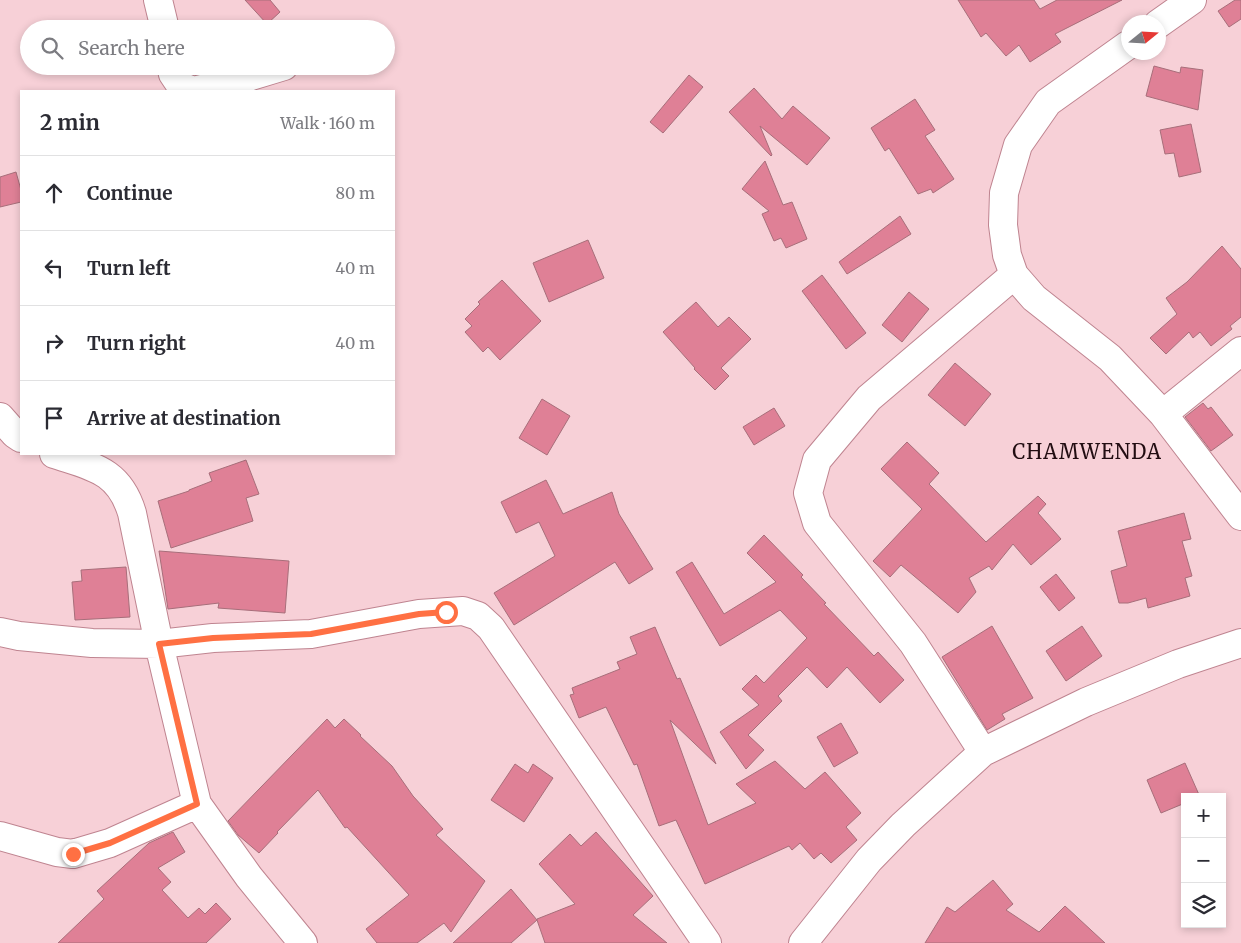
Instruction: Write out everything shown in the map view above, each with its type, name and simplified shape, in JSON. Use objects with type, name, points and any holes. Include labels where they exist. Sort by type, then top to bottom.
[{"type":"street","points":[[158,0],[163,20]]},
{"type":"street","points":[[1166,18],[1192,0]]},
{"type":"street","points":[[1121,50],[1048,102],[1018,145],[1004,194],[1003,225],[1007,255],[1014,275],[1034,298],[1110,358],[1163,414],[1241,516]]},
{"type":"street","points":[[174,75],[181,86],[191,90]]},
{"type":"street","points":[[197,90],[254,75]]},
{"type":"street","points":[[983,752],[913,644],[817,523],[808,493],[817,460],[869,398],[1014,275]]},
{"type":"street","points":[[1163,414],[1241,351]]},
{"type":"street","points":[[0,418],[20,437]]},
{"type":"street","points":[[57,455],[94,467],[120,485],[127,497],[197,804],[250,877],[303,943]]},
{"type":"street","points":[[0,632],[19,636],[92,643],[159,644],[213,638],[311,634],[419,614],[464,611],[478,616],[492,628],[707,943]]},
{"type":"street","points":[[803,943],[869,860],[903,825],[983,752],[1095,698],[1178,664],[1241,643]]},
{"type":"street","points":[[0,836],[57,852],[73,854],[110,843],[197,804]]},
{"type":"building","points":[[245,0],[270,0],[280,12],[271,20],[263,20]]},
{"type":"building","points":[[958,0],[1034,0],[1040,9],[1057,0],[1122,0],[1055,34],[1061,42],[1030,62],[1019,45],[1006,56],[986,33],[981,37]]},
{"type":"building","points":[[1235,0],[1241,0],[1241,19],[1229,27],[1218,11]]},
{"type":"building","points":[[1154,66],[1180,73],[1181,67],[1203,70],[1198,110],[1146,96]]},
{"type":"building","points":[[689,75],[703,87],[663,133],[650,122]]},
{"type":"building","points":[[754,88],[782,119],[793,106],[830,138],[807,165],[760,126],[771,156],[729,112]]},
{"type":"building","points":[[915,99],[935,130],[925,136],[954,179],[933,193],[931,189],[918,194],[889,148],[885,151],[871,128]]},
{"type":"building","points":[[1191,124],[1201,172],[1179,177],[1174,153],[1165,154],[1160,130]]},
{"type":"building","points":[[765,161],[783,205],[792,202],[807,239],[786,248],[781,238],[774,241],[762,214],[769,211],[742,189]]},
{"type":"building","points":[[16,172],[20,186],[20,202],[0,207],[0,177]]},
{"type":"building","points":[[900,216],[911,234],[847,274],[839,262]]},
{"type":"building","points":[[588,240],[604,278],[549,302],[533,263]]},
{"type":"building","points":[[1222,246],[1241,269],[1241,317],[1230,326],[1232,329],[1211,346],[1200,332],[1193,338],[1189,332],[1166,354],[1150,338],[1177,314],[1166,298],[1187,282]]},
{"type":"building","points":[[822,275],[866,333],[846,349],[802,291]]},
{"type":"building","points":[[502,280],[541,321],[500,360],[488,347],[483,352],[465,332],[472,326],[465,319],[480,304],[478,302]]},
{"type":"building","points":[[909,292],[929,309],[902,342],[882,325]]},
{"type":"building","points":[[696,302],[718,327],[729,317],[751,339],[721,368],[729,376],[715,390],[694,369],[663,332]]},
{"type":"building","points":[[955,363],[991,394],[965,426],[928,395]]},
{"type":"building","points":[[542,399],[570,416],[547,455],[519,438]]},
{"type":"building","points":[[1203,403],[1208,409],[1211,407],[1233,435],[1211,451],[1185,417]]},
{"type":"building","points":[[774,408],[785,426],[754,445],[743,427]]},
{"type":"building","points":[[907,442],[939,473],[929,484],[986,542],[1038,496],[1046,504],[1038,513],[1061,539],[1031,565],[1013,544],[992,570],[989,566],[969,578],[976,592],[958,613],[901,565],[890,577],[873,561],[922,509],[881,469]]},
{"type":"building","points":[[246,460],[259,494],[246,498],[253,521],[171,548],[158,501],[212,481],[209,473]]},
{"type":"building","points":[[546,480],[563,514],[612,492],[619,514],[653,569],[629,584],[615,562],[514,625],[494,593],[555,556],[539,522],[516,533],[501,502]]},
{"type":"building","points":[[1184,513],[1191,539],[1182,541],[1192,576],[1185,578],[1190,596],[1148,608],[1146,598],[1128,603],[1119,603],[1111,571],[1127,566],[1118,531]]},
{"type":"building","points":[[764,535],[803,575],[801,577],[826,603],[824,604],[874,656],[878,652],[904,680],[880,703],[847,667],[827,688],[807,667],[778,696],[782,701],[748,735],[764,750],[746,769],[720,732],[759,705],[742,689],[756,675],[764,683],[807,638],[780,610],[720,646],[676,572],[692,562],[724,614],[776,582],[747,553]]},
{"type":"building","points":[[159,551],[289,561],[285,613],[218,608],[219,603],[168,609]]},
{"type":"building","points":[[126,567],[130,617],[75,620],[72,582],[82,581],[81,570]]},
{"type":"building","points":[[1056,574],[1075,598],[1059,611],[1040,587]]},
{"type":"building","points":[[992,626],[1033,698],[1002,714],[1005,719],[987,730],[942,657]]},
{"type":"building","points":[[1082,626],[1102,656],[1066,681],[1046,651]]},
{"type":"building","points":[[655,627],[677,679],[680,678],[716,764],[670,720],[708,825],[756,803],[736,784],[775,761],[805,789],[825,772],[861,813],[846,827],[857,840],[831,863],[821,853],[814,859],[800,843],[792,850],[789,846],[705,884],[676,820],[659,826],[637,764],[634,765],[606,707],[579,718],[570,695],[574,694],[572,688],[620,669],[617,662],[637,654],[630,637]]},
{"type":"building","points":[[327,719],[335,728],[344,719],[392,766],[413,796],[443,829],[436,835],[485,881],[451,932],[444,923],[417,943],[377,943],[366,929],[409,895],[347,827],[345,828],[318,790],[259,853],[238,835],[228,821]]},
{"type":"building","points":[[841,723],[858,753],[834,767],[817,737]]},
{"type":"building","points":[[1185,763],[1198,793],[1181,793],[1181,805],[1161,813],[1147,780]]},
{"type":"building","points":[[515,764],[528,773],[533,764],[553,778],[524,822],[491,800]]},
{"type":"building","points":[[173,832],[185,852],[158,868],[171,882],[162,890],[188,918],[199,908],[205,914],[216,903],[231,919],[206,943],[58,943],[104,899],[97,891],[149,843]]},
{"type":"building","points":[[596,832],[653,896],[633,915],[667,943],[545,943],[537,919],[575,904],[539,864],[570,834],[581,846]]},
{"type":"building","points":[[993,880],[1013,904],[1006,910],[1039,932],[1065,906],[1105,943],[925,943],[947,907],[955,912]]},
{"type":"building","points":[[511,889],[537,920],[511,943],[453,943]]},
{"type":"district","name":"CHAMWENDA","points":[[1087,452]]},
{"type":"route","points":[[73,854],[110,843],[197,804],[159,644],[213,638],[311,634],[419,614],[446,612]]}]
